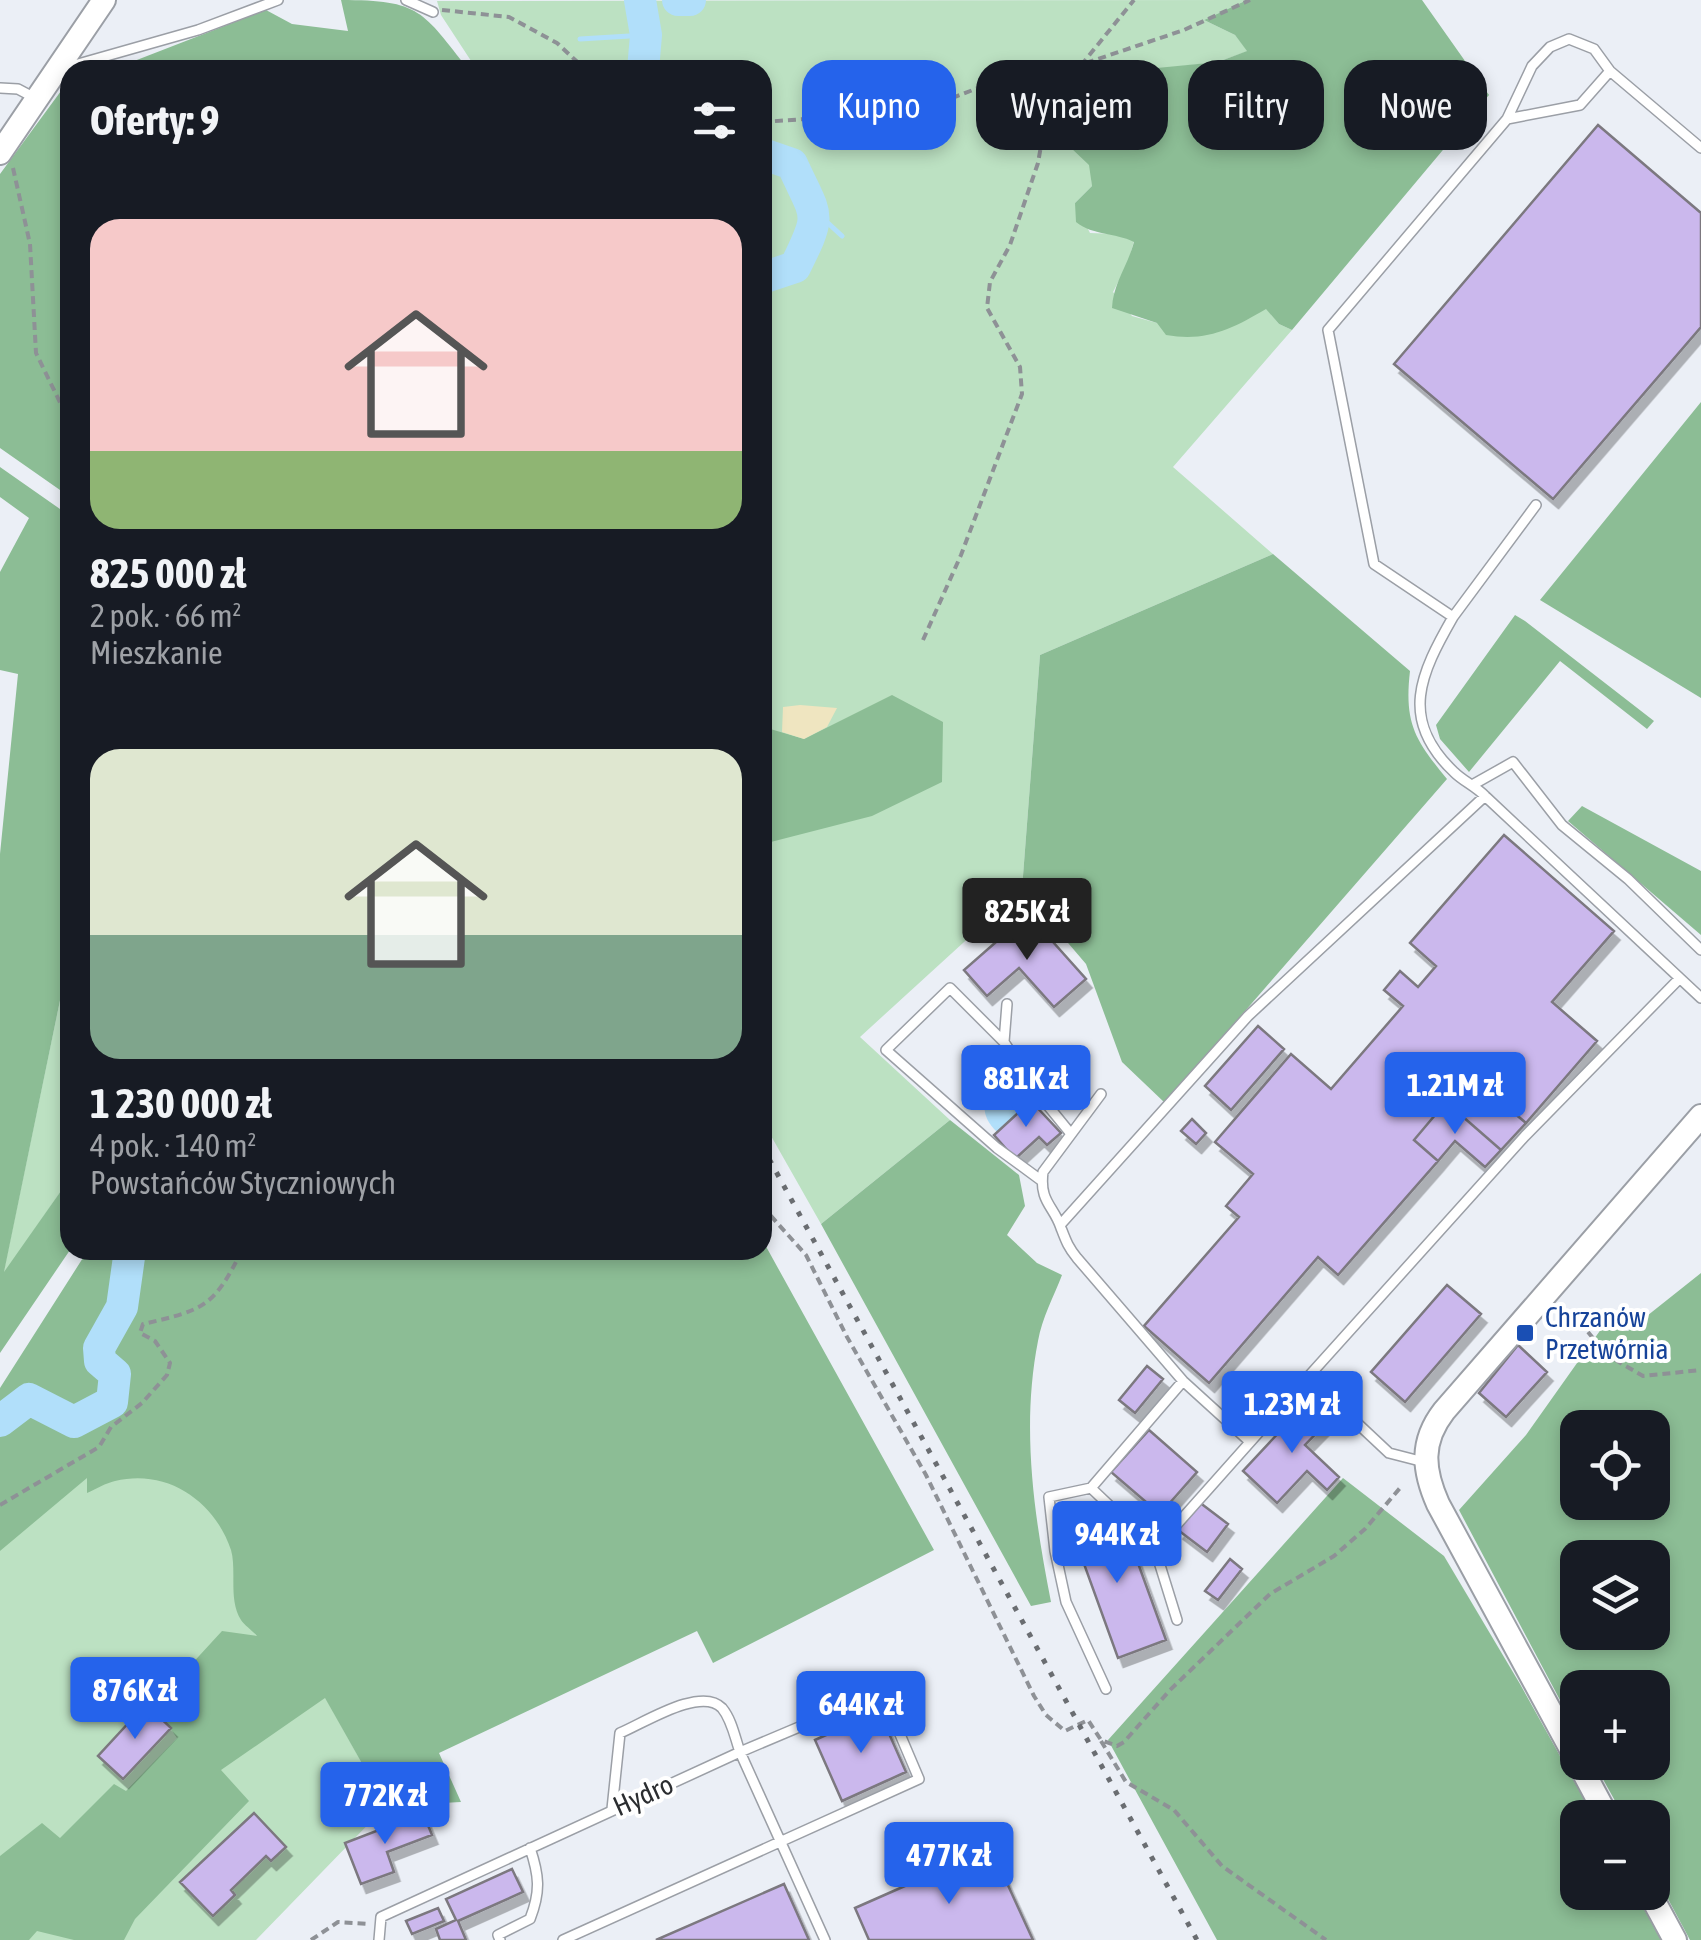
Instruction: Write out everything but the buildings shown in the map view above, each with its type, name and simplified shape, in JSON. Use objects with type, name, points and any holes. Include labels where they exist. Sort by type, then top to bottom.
[{"type":"street","points":[[64,60],[104,0]]},
{"type":"street","points":[[4,147],[60,66]]},
{"type":"street","points":[[1560,1729],[1438,1504],[1424,1462],[1434,1424],[1444,1411],[1701,1116]]},
{"type":"street","points":[[1659,1910],[1675,1940]]},
{"type":"lane","points":[[92,60],[198,30],[278,0]]},
{"type":"lane","points":[[406,0],[433,12]]},
{"type":"lane","points":[[1453,617],[1374,564],[1328,330],[1508,119],[1532,66],[1550,48],[1569,39],[1594,50],[1610,72],[1701,148]]},
{"type":"lane","points":[[1508,119],[1580,104],[1610,72]]},
{"type":"lane","points":[[0,88],[18,90],[37,99]]},
{"type":"lane","points":[[1536,504],[1453,617],[1422,674],[1420,708],[1429,740],[1455,774],[1474,784],[1701,998]]},
{"type":"lane","points":[[1474,784],[1513,762],[1562,826],[1628,879],[1701,950]]},
{"type":"lane","points":[[1060,1224],[1248,1016],[1485,796]]},
{"type":"lane","points":[[1155,1549],[1525,1136],[1678,979]]},
{"type":"lane","points":[[1042,1182],[997,1148],[886,1050],[950,988],[1004,1042],[1071,1134]]},
{"type":"lane","points":[[1004,1042],[1007,1004]]},
{"type":"lane","points":[[1101,1094],[1043,1172],[1047,1207],[1060,1224],[1064,1243],[1184,1380],[1249,1441]]},
{"type":"lane","points":[[1308,1377],[1389,1453],[1424,1462]]},
{"type":"lane","points":[[1106,1689],[1066,1602],[1048,1498],[1092,1488],[1184,1380]]},
{"type":"lane","points":[[1092,1488],[1155,1549],[1176,1620]]},
{"type":"lane","name":"Hydro","points":[[379,1924],[381,1917],[612,1809],[882,1692],[919,1779],[780,1840]]},
{"type":"lane","points":[[612,1809],[620,1733],[691,1701],[708,1699],[720,1706],[825,1940]]},
{"type":"lane","points":[[562,1940],[780,1840]]},
{"type":"lane","points":[[500,1940],[498,1935],[530,1919],[538,1900],[540,1878],[530,1848]]},
{"type":"lane","points":[[379,1924],[379,1940]]},
{"type":"path","points":[[1085,60],[1134,0]]},
{"type":"path","points":[[1094,60],[1184,30],[1250,0]]},
{"type":"path","points":[[433,12],[509,18],[556,43],[575,60]]},
{"type":"path","points":[[772,121],[821,118],[868,124],[910,114],[976,89]]},
{"type":"path","points":[[4,147],[30,244],[36,353],[60,402]]},
{"type":"path","points":[[923,640],[961,554],[1022,394],[1020,367],[987,308],[990,282],[1010,244],[1040,150]]},
{"type":"path","points":[[772,1217],[806,1255],[847,1337],[926,1475],[987,1606],[1046,1715],[1065,1730],[1088,1720],[1126,1782],[1174,1810],[1222,1866],[1326,1940]]},
{"type":"path","points":[[0,1505],[99,1447],[111,1428],[142,1403],[168,1375],[170,1362],[155,1341],[140,1332],[143,1324],[200,1307],[224,1288],[237,1260]]},
{"type":"path","points":[[1588,1332],[1607,1355],[1643,1376],[1701,1370]]},
{"type":"path","points":[[1100,1740],[1117,1746],[1124,1742],[1170,1690],[1270,1594],[1334,1556],[1400,1488]]},
{"type":"path","points":[[311,1940],[338,1922],[379,1924]]},
{"type":"green space","points":[[341,0],[404,7],[429,22],[461,60],[137,60],[266,10],[292,24],[348,31]]},
{"type":"green space","points":[[1247,0],[1204,20],[1235,35],[1248,51],[1223,60],[1188,60],[1188,65],[1168,68],[1168,60],[976,60],[976,150],[1089,150],[1092,186],[1075,203],[1090,233],[1116,234],[1134,241],[1113,292],[1132,316],[1157,323],[1266,308],[1279,324],[1292,330],[1173,467],[1273,554],[1040,655],[1022,889],[860,1037],[950,1120],[821,1224],[772,1138],[772,60],[470,60],[441,15],[437,1]]},
{"type":"green space","points":[[1247,0],[1422,0],[1464,60],[1344,60],[1344,150],[1443,150],[1292,330],[1279,324],[1266,309],[1219,332],[1181,337],[1166,335],[1157,323],[1112,308],[1134,242],[1076,222],[1075,203],[1092,186],[1089,165],[1073,150],[1168,150],[1168,67],[1188,65],[1188,150],[1324,150],[1324,60],[1223,60],[1247,51],[1235,35],[1204,20]]},
{"type":"green space","points":[[60,92],[60,490],[0,448],[0,174]]},
{"type":"green space","points":[[1701,402],[1701,698],[1540,600]]},
{"type":"green space","points":[[0,467],[60,509],[60,1000],[4,1272],[60,1192],[60,1260],[63,1260],[0,1353],[0,854],[18,674],[0,670],[0,572],[29,518],[0,497]]},
{"type":"green space","points":[[1273,554],[1410,671],[1409,704],[1414,730],[1447,779],[1165,1103],[1122,1062],[1086,964],[1022,889],[1040,655]]},
{"type":"green space","points":[[1515,615],[1654,721],[1647,729],[1560,661],[1469,772],[1440,739],[1436,725]]},
{"type":"green space","points":[[892,695],[943,722],[942,782],[872,816],[772,842],[772,729],[804,739]]},
{"type":"green space","points":[[1582,806],[1701,871],[1701,935],[1568,821]]},
{"type":"green space","points":[[60,1000],[60,1192],[3,1275]]},
{"type":"green space","points":[[950,1120],[1019,1175],[1025,1206],[1007,1235],[1037,1263],[1062,1275],[1042,1324],[1030,1406],[1032,1472],[1051,1602],[1031,1606],[821,1224]]},
{"type":"green space","points":[[772,1257],[934,1550],[713,1663],[697,1631],[439,1753],[461,1802],[386,1806],[325,1698],[221,1770],[249,1801],[135,1919],[124,1940],[74,1940],[37,1931],[29,1940],[0,1940],[0,1856],[42,1823],[60,1838],[114,1784],[126,1791],[177,1738],[154,1705],[222,1631],[257,1636],[237,1612],[233,1558],[224,1533],[201,1504],[171,1484],[135,1478],[112,1482],[87,1493],[87,1478],[0,1551],[0,1388],[82,1260]]},
{"type":"green space","points":[[1701,1273],[1701,1940],[1690,1940],[1670,1903],[1670,1800],[1615,1800],[1603,1780],[1670,1780],[1670,1670],[1560,1670],[1560,1700],[1459,1510],[1526,1435],[1604,1325],[1628,1331]]},
{"type":"green space","points":[[140,1441],[188,1452],[386,1806],[256,1940],[0,1940],[0,1514]]},
{"type":"green space","points":[[1343,1478],[1444,1556],[1560,1756],[1560,1780],[1573,1780],[1585,1800],[1560,1800],[1560,1910],[1644,1910],[1661,1940],[1217,1940],[1108,1740]]},
{"type":"sand","points":[[783,707],[837,708],[827,727],[804,739],[782,732]]},
{"type":"water","points":[[1009,1085],[1025,1092],[1029,1102],[997,1132],[986,1117],[985,1103],[992,1091]]},
{"type":"waterway","points":[[640,0],[646,35],[644,60]]},
{"type":"waterway","points":[[678,0],[690,0]]},
{"type":"waterway","points":[[580,39],[646,35]]},
{"type":"waterway","points":[[772,157],[792,164],[813,215],[810,235],[795,267],[772,275]]},
{"type":"waterway","points":[[816,212],[842,236]]},
{"type":"waterway","points":[[0,1421],[29,1399],[74,1422],[112,1402],[115,1374],[100,1361],[99,1348],[122,1307],[129,1260]]},
{"type":"railway","points":[[772,1164],[1197,1940]]},
{"type":"place","name":"Chrzanów Przetwórnia","points":[[1525,1333]]}]
